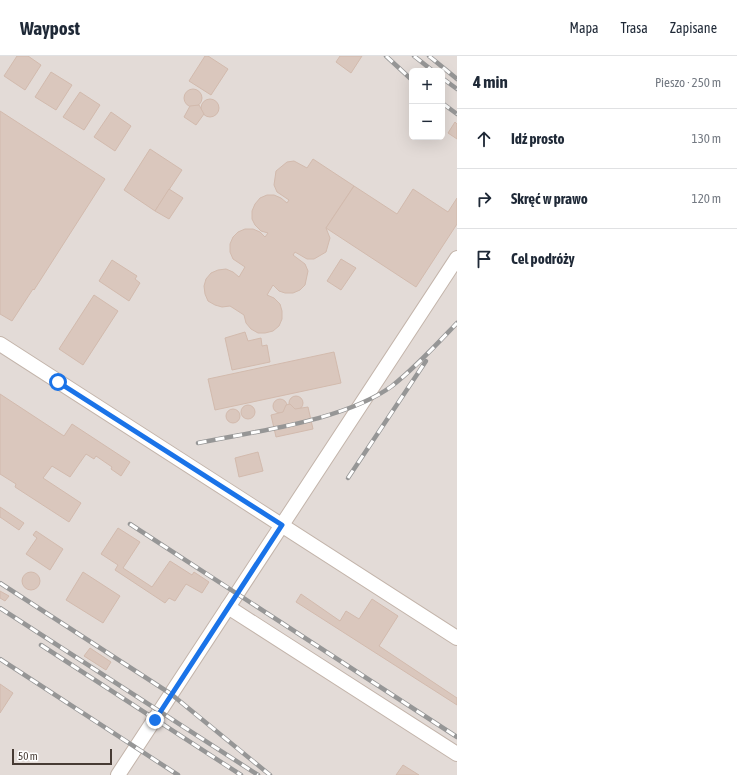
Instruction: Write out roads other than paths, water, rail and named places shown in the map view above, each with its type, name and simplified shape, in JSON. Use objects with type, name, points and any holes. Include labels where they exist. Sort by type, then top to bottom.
[{"type":"lane","points":[[118,775],[457,258]]},
{"type":"lane","points":[[0,344],[457,638]]},
{"type":"lane","points":[[228,607],[457,754]]},
{"type":"railway","points":[[386,56],[409,77]]},
{"type":"railway","points":[[414,56],[429,68]]},
{"type":"railway","points":[[429,56],[457,79]]},
{"type":"railway","points":[[445,80],[457,89]]},
{"type":"railway","points":[[443,104],[457,114]]},
{"type":"railway","points":[[198,443],[299,423],[350,408],[372,398],[392,386],[426,356],[457,323]]},
{"type":"railway","points":[[348,478],[426,361]]},
{"type":"railway","points":[[130,524],[457,737]]},
{"type":"railway","points":[[0,583],[171,694],[270,775]]},
{"type":"railway","points":[[0,608],[258,775]]},
{"type":"railway","points":[[41,645],[241,775]]},
{"type":"railway","points":[[0,659],[178,775]]}]
